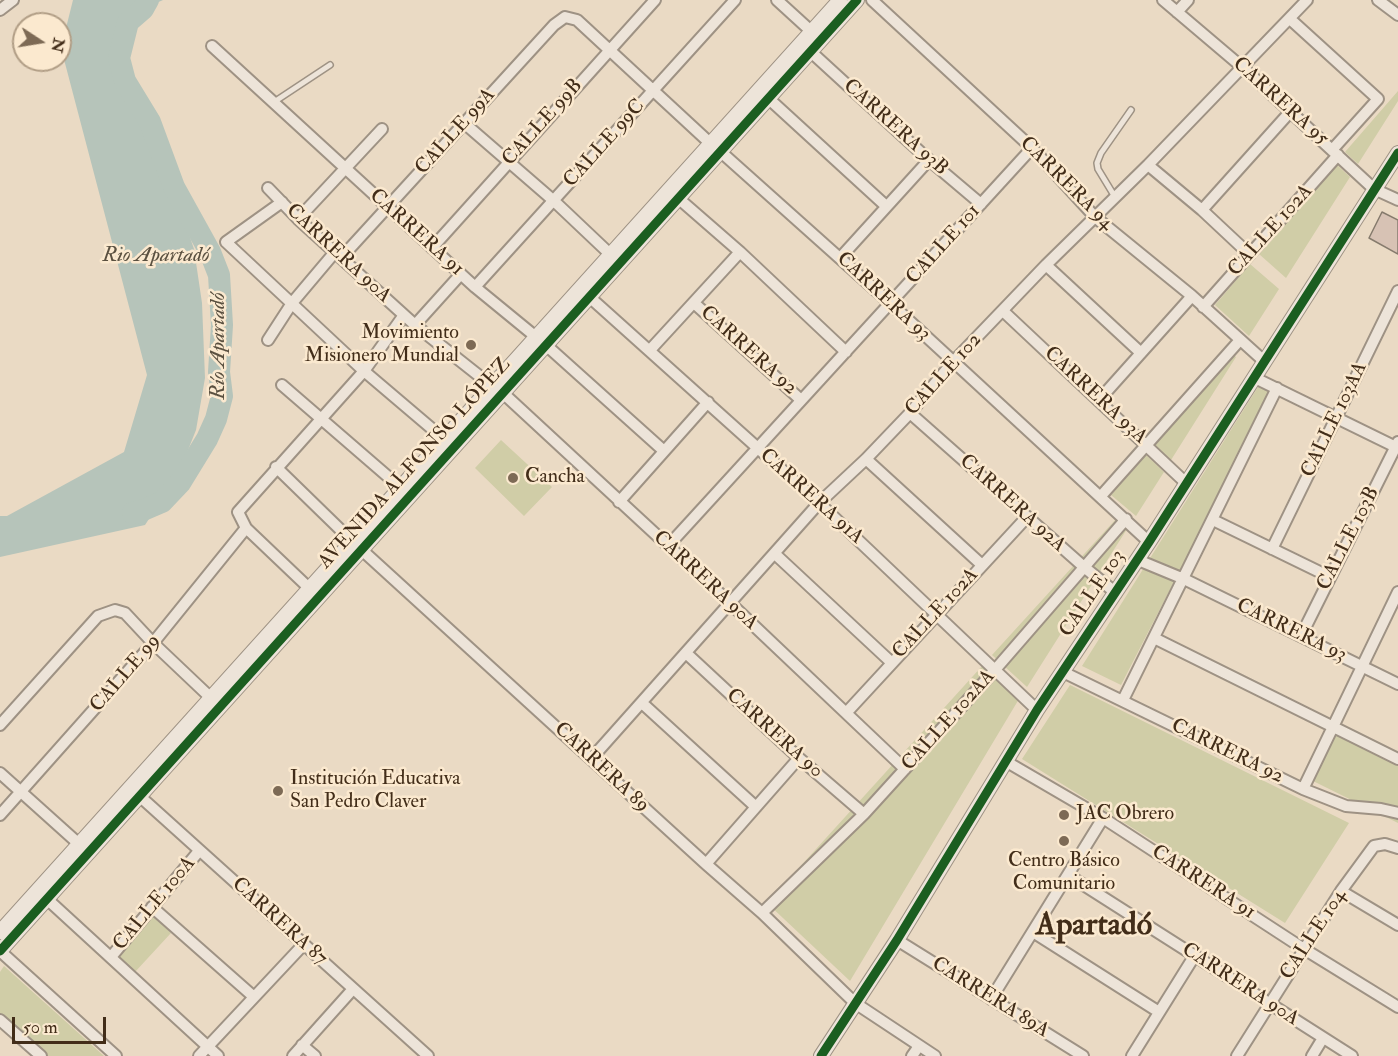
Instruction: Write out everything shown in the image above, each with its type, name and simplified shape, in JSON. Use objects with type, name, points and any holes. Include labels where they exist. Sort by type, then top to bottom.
[{"type":"street","points":[[0,10],[13,0]]},
{"type":"street","name":"CALLE 99B","points":[[432,248],[655,0]]},
{"type":"street","name":"CALLE 99C","points":[[475,287],[735,0]]},
{"type":"street","points":[[777,0],[812,32]]},
{"type":"street","name":"AVENIDA ALFONSO LÓPEZ","points":[[0,932],[79,844],[134,792],[585,293],[678,198],[716,148],[840,0]]},
{"type":"street","name":"AVENIDA ALFONSO LÓPEZ","points":[[585,293],[611,255],[716,148],[768,99],[857,0]]},
{"type":"street","name":"CARRERA 94","points":[[872,0],[1032,148],[1095,217],[1192,296],[1265,362]]},
{"type":"street","name":"CARRERA 95","points":[[1163,0],[1242,67],[1374,189],[1398,200]]},
{"type":"street","points":[[1177,12],[1188,0]]},
{"type":"street","name":"CALLE 102","points":[[591,759],[819,503],[866,459],[910,413],[953,362],[1046,265],[1148,165],[1307,0]]},
{"type":"street","points":[[1378,0],[1398,15]]},
{"type":"street","name":"CALLE 99A","points":[[268,340],[292,303],[388,207],[554,24],[565,17],[577,20]]},
{"type":"street","name":"CALLE 102A","points":[[1203,307],[1250,255],[1378,99],[1290,19]]},
{"type":"street","name":"CARRERA 93","points":[[577,20],[1101,496],[1149,543]]},
{"type":"street","name":"CARRERA 91","points":[[212,46],[475,287],[542,341],[664,452]]},
{"type":"street","name":"CARRERA 93B","points":[[810,51],[929,160],[981,204]]},
{"type":"street","points":[[768,99],[886,206]]},
{"type":"street","points":[[1202,210],[1290,112]]},
{"type":"street","points":[[464,123],[554,201],[611,255]]},
{"type":"street","points":[[298,219],[382,129]]},
{"type":"street","name":"CALLE 101","points":[[668,546],[1032,148]]},
{"type":"street","name":"CALLE 103","points":[[821,1056],[897,940],[1037,710],[1138,560],[1398,153]]},
{"type":"street","points":[[840,258],[929,160]]},
{"type":"street","points":[[1148,165],[1202,210],[1250,255]]},
{"type":"street","name":"CARRERA 90A","points":[[268,188],[298,219],[415,325],[498,390],[730,603],[905,769]]},
{"type":"street","points":[[678,198],[740,252],[846,352]]},
{"type":"street","points":[[282,202],[226,242],[364,371],[444,439]]},
{"type":"street","points":[[650,350],[740,252]]},
{"type":"street","points":[[1046,265],[1141,353]]},
{"type":"street","points":[[415,325],[461,274]]},
{"type":"street","name":"CALLE 103AA","points":[[1272,549],[1398,291]]},
{"type":"street","name":"CARRERA 91A","points":[[585,293],[819,503],[1037,710]]},
{"type":"street","points":[[1099,400],[1192,296]]},
{"type":"street","name":"CARRERA 92","points":[[694,303],[801,400]]},
{"type":"street","name":"CARRERA 93A","points":[[1003,311],[1186,483]]},
{"type":"street","points":[[309,588],[246,528],[238,512],[364,371],[404,315]]},
{"type":"street","points":[[1101,496],[1240,340]]},
{"type":"street","points":[[1255,378],[1397,445]]},
{"type":"street","points":[[282,385],[400,488]]},
{"type":"street","points":[[1123,700],[1277,388]]},
{"type":"street","name":"AVENIDA ALFONSO LÓPEZ","points":[[0,951],[47,899],[211,698],[309,588],[357,545],[400,488],[444,439],[498,390]]},
{"type":"street","points":[[619,502],[708,402]]},
{"type":"street","name":"CARRERA 92A","points":[[910,413],[1116,593]]},
{"type":"street","name":"CALLE 103B","points":[[1301,636],[1397,445]]},
{"type":"street","points":[[866,459],[982,566]]},
{"type":"street","name":"CARRERA 89","points":[[276,467],[357,545],[762,914],[855,1003],[935,1056]]},
{"type":"street","name":"CALLE 102A","points":[[847,712],[1027,517]]},
{"type":"street","name":"CALLE 102AA","points":[[762,914],[864,814],[994,671],[1126,519]]},
{"type":"street","points":[[1213,520],[1330,577]]},
{"type":"street","name":"CALLE 99","points":[[0,815],[153,643],[246,528]]},
{"type":"street","points":[[775,554],[892,663]]},
{"type":"street","name":"CARRERA 93","points":[[1138,560],[1184,579],[1398,684]]},
{"type":"street","points":[[1303,789],[1362,666],[1394,610],[1398,592]]},
{"type":"street","points":[[0,725],[98,616],[115,610],[125,613],[211,698]]},
{"type":"street","points":[[1154,638],[1398,759]]},
{"type":"street","name":"CARRERA 90","points":[[686,653],[799,758],[864,814]]},
{"type":"street","name":"CARRERA 92","points":[[1063,672],[1303,789],[1346,806],[1398,813]]},
{"type":"street","points":[[642,703],[756,807]]},
{"type":"street","points":[[706,864],[799,758]]},
{"type":"street","name":"CARRERA 91","points":[[1007,762],[1103,818],[1304,949],[1398,1006]]},
{"type":"street","points":[[0,773],[79,844]]},
{"type":"street","name":"CARRERA 87","points":[[134,792],[428,1056]]},
{"type":"street","points":[[991,999],[1103,818]]},
{"type":"street","name":"CALLE 104","points":[[1237,1056],[1341,891],[1374,846],[1385,844],[1398,848]]},
{"type":"street","name":"CALLE 100A","points":[[111,957],[199,851]]},
{"type":"street","name":"CARRERA 90A","points":[[1068,875],[1352,1056]]},
{"type":"street","points":[[1341,891],[1398,925]]},
{"type":"street","points":[[47,899],[218,1056]]},
{"type":"street","points":[[152,906],[254,997]]},
{"type":"street","points":[[1033,932],[1160,1012]]},
{"type":"street","name":"CARRERA 89A","points":[[897,940],[1083,1056]]},
{"type":"street","points":[[199,1056],[304,944]]},
{"type":"street","points":[[0,951],[116,1056]]},
{"type":"street","points":[[1132,1056],[1194,955]]},
{"type":"street","points":[[293,1056],[354,989]]},
{"type":"street","points":[[0,1020],[41,1056]]},
{"type":"street","points":[[1312,1056],[1323,1038]]},
{"type":"street","points":[[302,1045],[315,1056]]},
{"type":"street","points":[[912,1056],[919,1046]]},
{"type":"lane","points":[[273,103],[330,66]]},
{"type":"lane","points":[[1115,197],[1098,169],[1097,163],[1101,153],[1131,110]]},
{"type":"shaded area","points":[[1398,91],[1398,101],[1358,164],[1345,152]]},
{"type":"shaded area","points":[[1336,164],[1350,177],[1286,278],[1259,254]]},
{"type":"shaded area","points":[[1250,264],[1279,289],[1249,336],[1215,305]]},
{"type":"shaded area","points":[[1232,353],[1236,357],[1171,460],[1154,444]]},
{"type":"shaded area","points":[[1258,387],[1271,393],[1121,685],[1082,666]]},
{"type":"shaded area","name":"Cancha","points":[[501,440],[552,487],[524,516],[475,468]]},
{"type":"shaded area","points":[[1146,455],[1164,472],[1136,516],[1111,495]]},
{"type":"shaded area","points":[[1116,519],[1127,529],[1027,687],[992,655]]},
{"type":"shaded area","points":[[983,665],[1019,699],[850,981],[767,903]]},
{"type":"shaded area","points":[[1070,685],[1349,823],[1285,923],[1022,759]]},
{"type":"shaded area","points":[[1336,735],[1398,766],[1398,823],[1313,781]]},
{"type":"shaded area","points":[[152,915],[171,933],[135,972],[116,954]]},
{"type":"shaded area","points":[[4,966],[104,1056],[47,1056],[0,1016],[0,972]]},
{"type":"water","name":"Rio Apartadó","points":[[73,0],[163,0],[143,9],[128,22],[124,39],[125,81],[166,167],[194,249],[202,303],[205,378],[196,430],[178,475],[145,525],[0,557],[0,516],[7,516],[124,452],[147,375],[67,72],[72,72],[72,12],[70,12]]},
{"type":"building","points":[[1382,212],[1398,220],[1398,254],[1369,238]]},
{"type":"waterway","name":"Río Apartadó","points":[[133,513],[162,502],[180,483],[207,439],[216,419],[222,396],[219,372],[222,325],[219,275],[210,252],[174,187],[150,122],[125,81],[119,58],[128,22],[143,9],[148,0]]},
{"type":"cycle path","points":[[0,951],[857,0]]},
{"type":"cycle path","points":[[821,1056],[897,940],[1037,710],[1149,542],[1398,153]]},
{"type":"place","name":"Movimiento Misionero Mundial","points":[[471,345]]},
{"type":"place","name":"Cancha","points":[[513,478]]},
{"type":"place","name":"Institución Educativa San Pedro Claver","points":[[278,791]]},
{"type":"place","name":"JAC Obrero","points":[[1064,815]]},
{"type":"place","name":"Centro Básico Comunitario","points":[[1064,841]]},
{"type":"district","name":"Apartadó","points":[[1094,927]]}]
